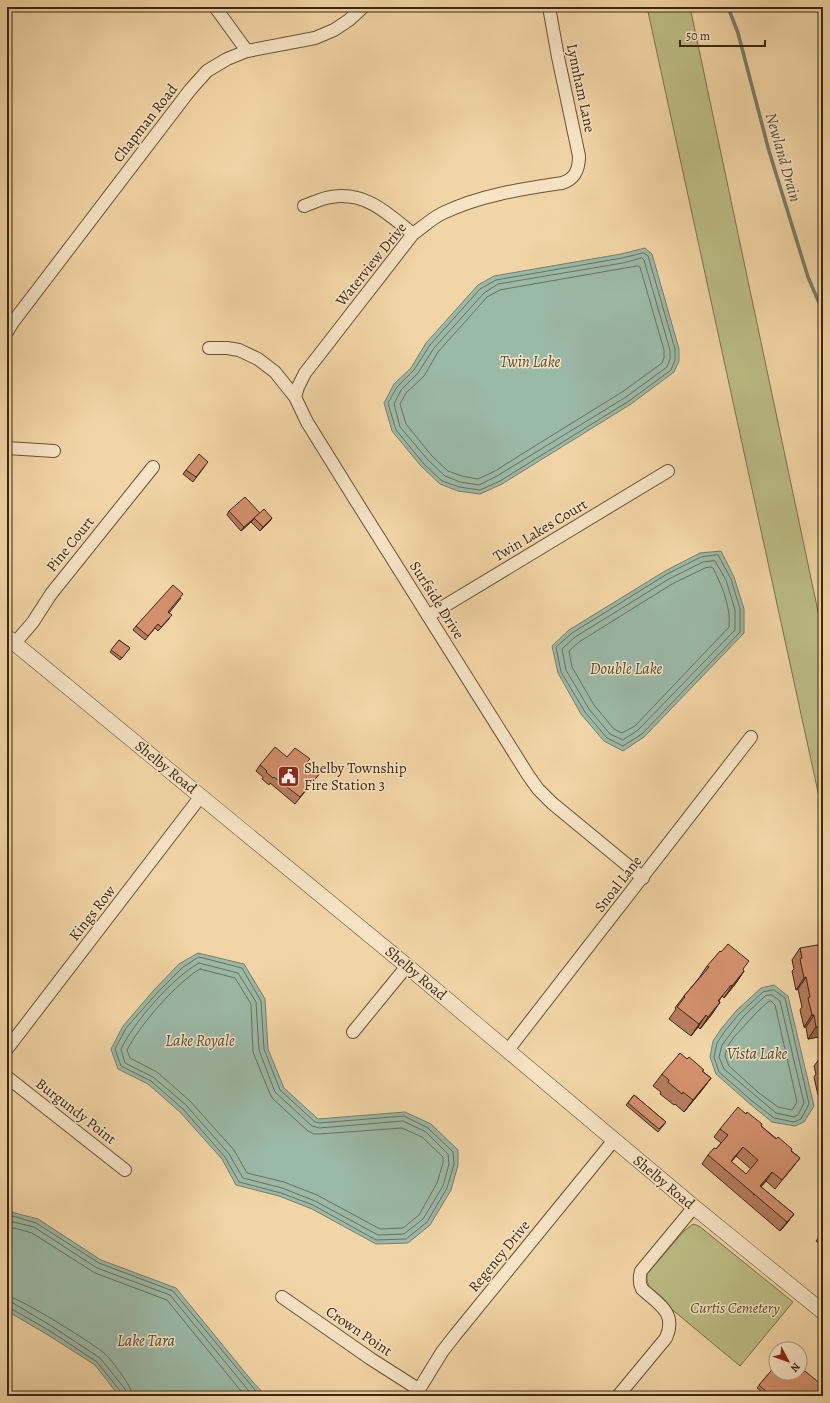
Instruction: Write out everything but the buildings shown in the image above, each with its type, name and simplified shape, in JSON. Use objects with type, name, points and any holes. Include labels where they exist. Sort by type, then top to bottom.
[{"type":"street","points":[[215,7],[247,51]]},
{"type":"street","name":"Chapman Road","points":[[7,332],[80,233],[190,90],[207,71],[227,59],[247,51],[315,38],[334,30],[349,20],[363,7]]},
{"type":"street","name":"Lynnham Lane","points":[[549,7],[579,156],[579,164],[575,175]]},
{"type":"street","name":"Waterview Drive","points":[[295,397],[298,386],[305,374],[413,234],[443,213],[469,202],[522,190],[562,184],[575,175]]},
{"type":"street","points":[[304,206],[330,197],[346,195],[361,199],[380,207],[413,234]]},
{"type":"street","name":"Surfside Drive","points":[[209,348],[239,350],[258,359],[275,372],[295,397],[307,422],[515,756],[538,789],[552,803],[643,878]]},
{"type":"street","points":[[7,448],[54,451]]},
{"type":"street","name":"Pine Court","points":[[11,640],[33,622],[51,594],[152,467]]},
{"type":"street","name":"Twin Lakes Court","points":[[428,616],[668,471]]},
{"type":"street","name":"Shelby Road","points":[[11,640],[407,966],[694,1207],[823,1312]]},
{"type":"street","name":"Snoal Lane","points":[[508,1050],[751,737]]},
{"type":"street","name":"Kings Row","points":[[7,1049],[201,796]]},
{"type":"street","points":[[353,1032],[407,966]]},
{"type":"street","name":"Burgundy Point","points":[[7,1077],[125,1170]]},
{"type":"street","name":"Regency Drive","points":[[417,1393],[456,1334],[614,1140]]},
{"type":"street","points":[[618,1396],[666,1338],[669,1329],[670,1321],[664,1308],[642,1289],[640,1285],[639,1280],[641,1271],[694,1207]]},
{"type":"street","name":"Crown Point","points":[[282,1297],[417,1393]]},
{"type":"green space","points":[[647,7],[690,7],[823,635],[823,815]]},
{"type":"green space","name":"Curtis Cemetery","points":[[693,1224],[699,1226],[793,1302],[740,1366],[669,1307],[650,1289],[647,1281],[647,1274],[684,1231]]},
{"type":"water","name":"Twin Lake","points":[[645,248],[652,254],[679,349],[679,361],[674,372],[631,404],[502,484],[480,494],[458,491],[440,484],[421,466],[392,431],[384,403],[394,384],[411,368],[426,343],[478,285],[494,276],[621,254]]},
{"type":"water","name":"Double Lake","points":[[721,551],[734,577],[744,609],[744,633],[644,737],[623,751],[604,741],[581,714],[558,673],[552,646],[569,630],[665,571],[700,553]]},
{"type":"water","name":"Lake Royale","points":[[198,953],[244,964],[265,999],[268,1049],[284,1088],[318,1119],[405,1112],[431,1124],[458,1150],[458,1165],[451,1190],[430,1225],[408,1243],[376,1244],[312,1209],[279,1196],[236,1185],[222,1159],[180,1112],[148,1084],[118,1069],[111,1049],[123,1026],[179,964]]},
{"type":"water","name":"Vista Lake","points":[[774,985],[788,996],[814,1106],[804,1122],[795,1126],[772,1122],[716,1074],[710,1057],[713,1041],[736,1011],[761,988]]},
{"type":"water","name":"Lake Tara","points":[[11,1212],[38,1219],[101,1260],[176,1288],[266,1396],[119,1396],[95,1365],[7,1311],[7,1215]]},
{"type":"waterway","name":"Newland Drain","points":[[728,7],[738,33],[769,151],[808,277],[823,312]]},
{"type":"place","name":"Shelby Township Fire Station 3","points":[[288,777]]}]
